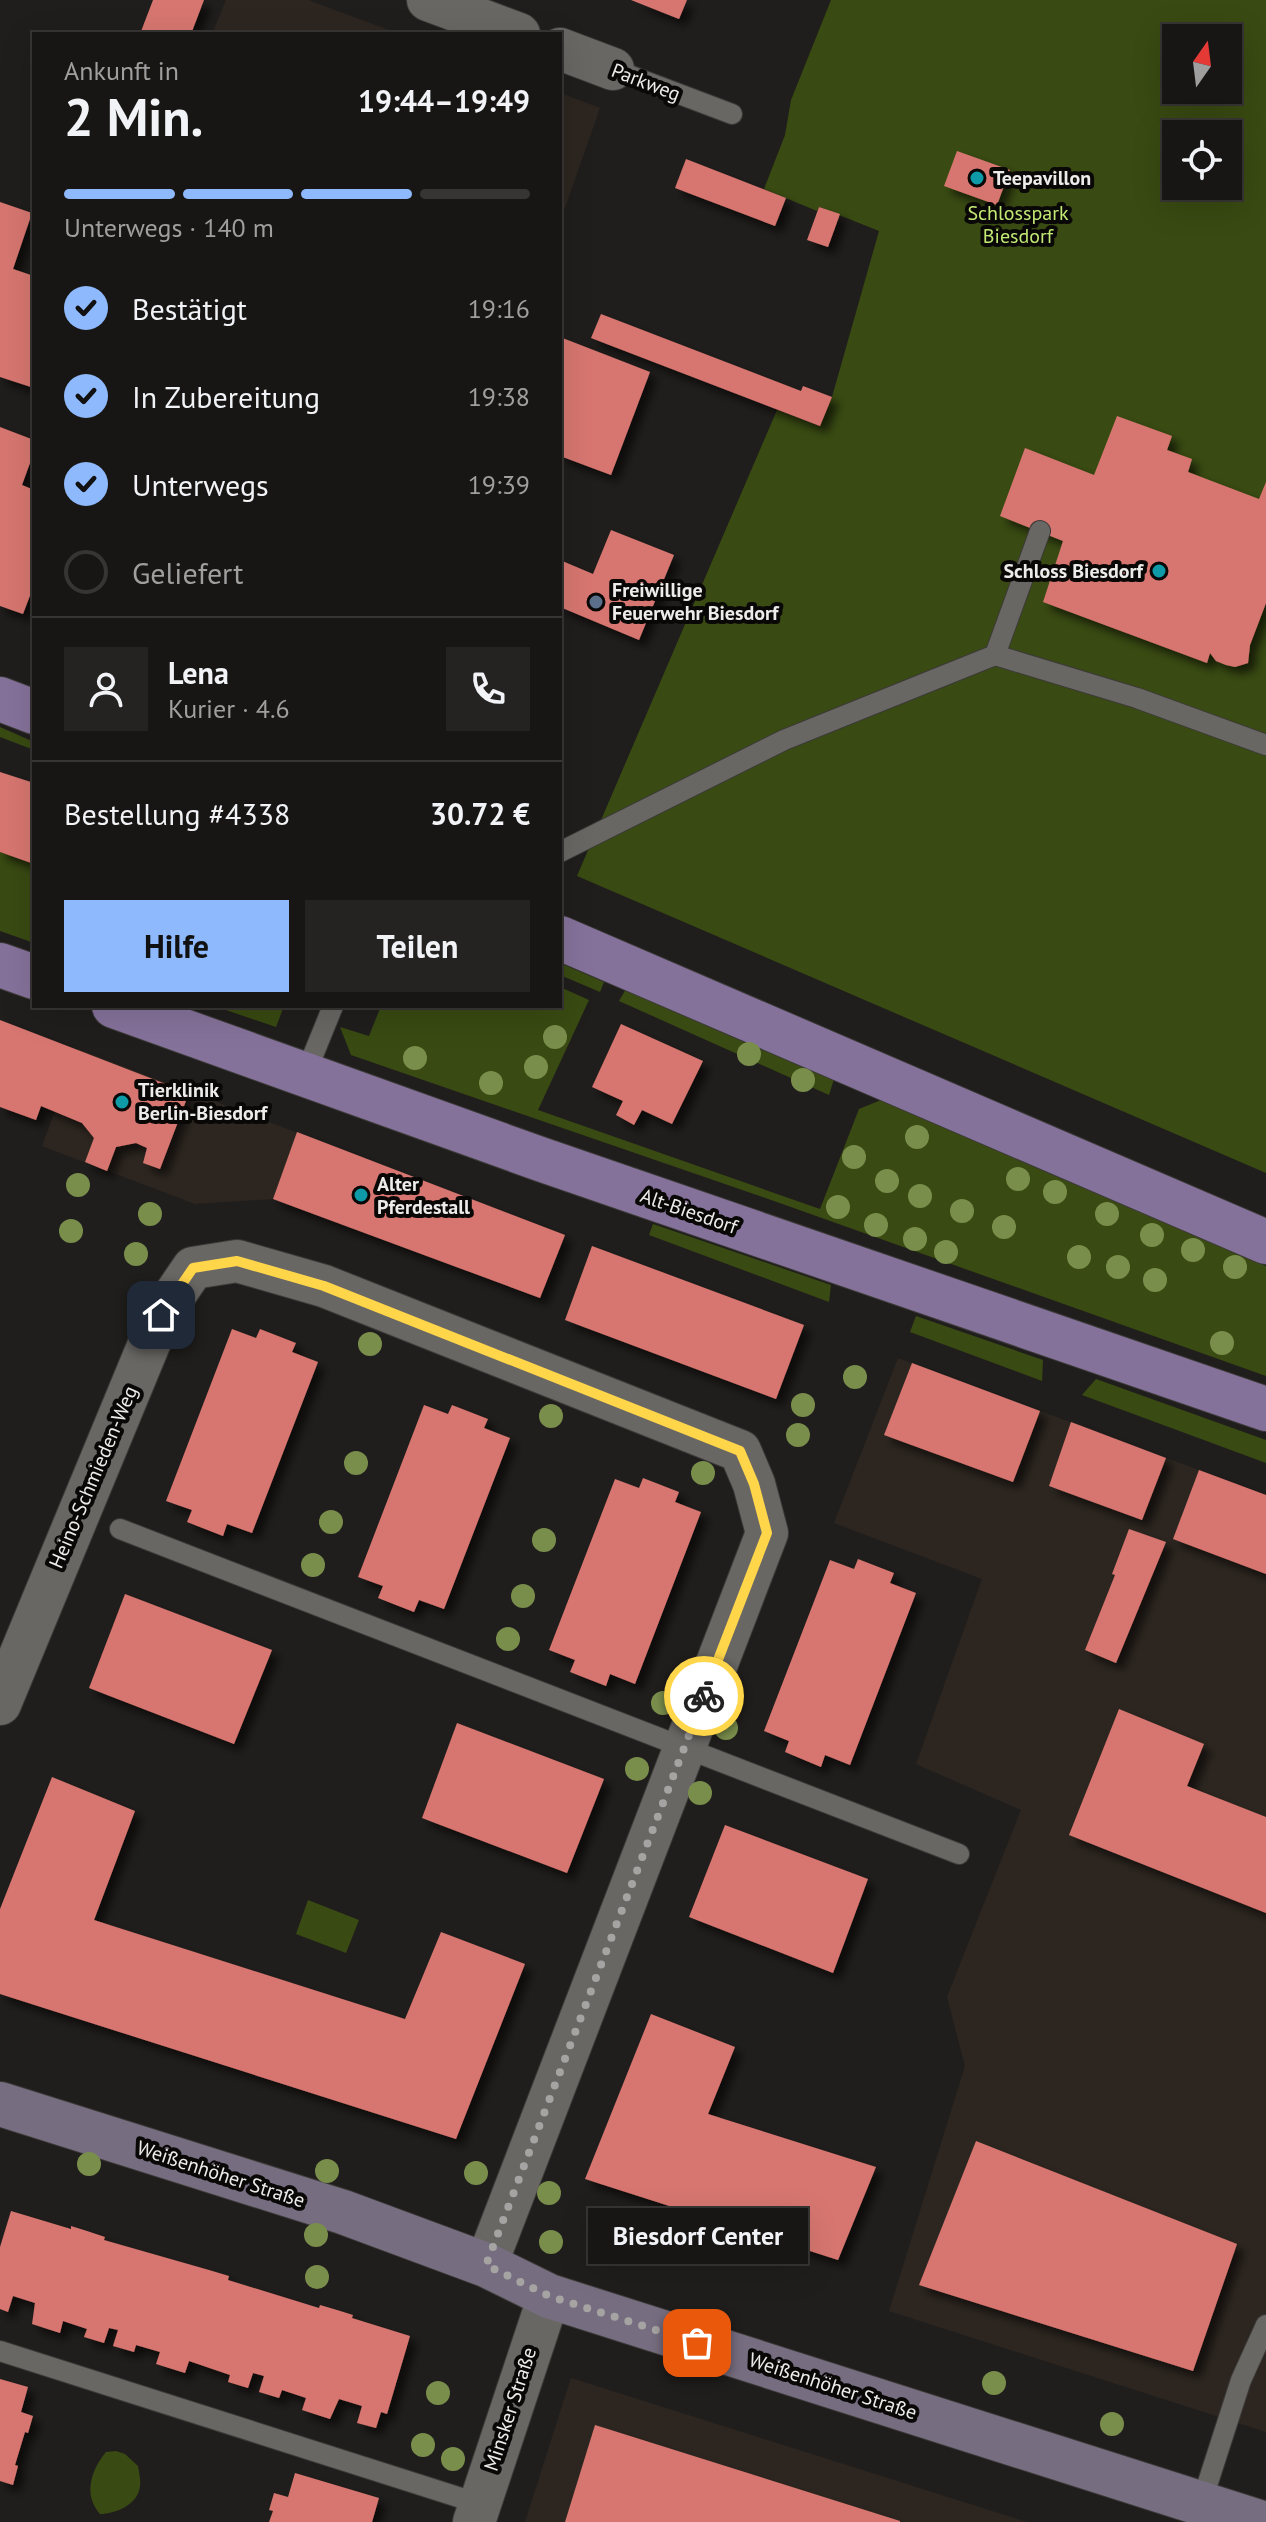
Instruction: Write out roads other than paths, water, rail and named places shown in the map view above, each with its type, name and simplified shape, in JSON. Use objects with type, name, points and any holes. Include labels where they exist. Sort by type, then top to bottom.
[{"type":"main road","points":[[0,699],[32,711]]},
{"type":"main road","points":[[562,939],[1266,1242]]},
{"type":"main road","points":[[0,965],[32,976]]},
{"type":"main road","name":"Alt-Biesdorf","points":[[120,1008],[869,1274],[1266,1409]]},
{"type":"street","points":[[428,0],[514,32]]},
{"type":"street","name":"Parkweg","points":[[562,50],[613,69]]},
{"type":"street","name":"Heino-Schmieden-Weg","points":[[1,1700],[161,1315],[193,1268],[237,1261],[324,1286],[740,1451],[754,1484],[767,1533],[486,2265]]},
{"type":"street","name":"Weißenhöher Straße","points":[[0,2104],[343,2212],[486,2265],[549,2296],[1259,2522]]},
{"type":"street","name":"Minsker Straße","points":[[477,2513],[549,2296]]},
{"type":"lane","name":"Parkweg","points":[[613,69],[732,114]]},
{"type":"lane","points":[[995,655],[1040,531]]},
{"type":"lane","points":[[562,851],[784,740],[995,655],[1137,698],[1266,745]]},
{"type":"lane","points":[[305,1075],[332,1008]]},
{"type":"lane","points":[[120,1529],[959,1854]]},
{"type":"lane","points":[[1201,2504],[1241,2380],[1266,2325]]},
{"type":"lane","points":[[0,2351],[477,2513]]},
{"type":"place","name":"Teepavillon","points":[[977,178]]},
{"type":"place","name":"Schloss Biesdorf","points":[[1159,571]]},
{"type":"place","name":"Freiwillige Feuerwehr Biesdorf","points":[[596,602]]},
{"type":"place","name":"Tierklinik Berlin-Biesdorf","points":[[122,1102]]},
{"type":"place","name":"Alter Pferdestall","points":[[361,1195]]},
{"type":"place","name":"Biesdorf Center","points":[[697,2343]]},
{"type":"park label","name":"Schlosspark Biesdorf","points":[[1018,224]]}]
